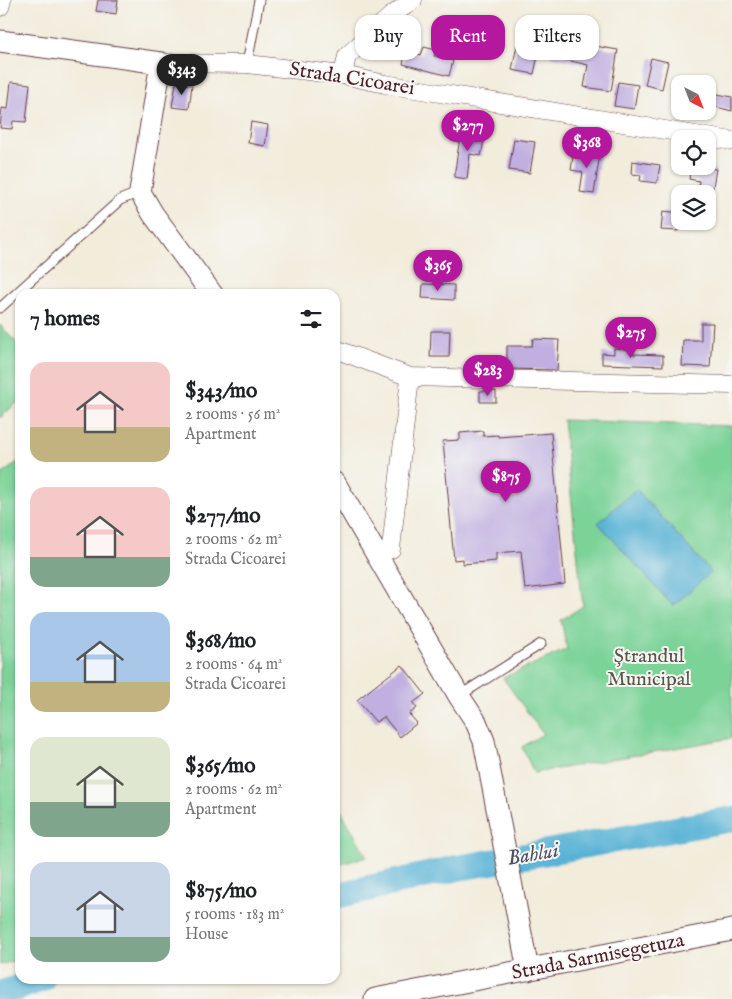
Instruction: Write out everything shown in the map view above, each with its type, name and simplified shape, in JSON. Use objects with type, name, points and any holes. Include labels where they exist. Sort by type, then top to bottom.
[{"type":"street","points":[[0,7],[2,0]]},
{"type":"street","points":[[343,75],[347,56],[391,16],[411,1]]},
{"type":"street","name":"Strada Cicoarei","points":[[0,41],[161,63],[247,64],[343,75],[386,84],[732,141]]},
{"type":"street","points":[[161,63],[140,192],[153,214],[208,289]]},
{"type":"street","points":[[340,351],[410,377],[732,385]]},
{"type":"street","points":[[377,554],[391,550],[410,377]]},
{"type":"street","points":[[340,491],[476,722],[484,741],[528,970]]},
{"type":"street","name":"Strada Sarmisegetuza","points":[[375,999],[732,930]]},
{"type":"lane","points":[[247,64],[259,0]]},
{"type":"lane","points":[[21,289],[120,200],[140,192]]},
{"type":"lane","points":[[0,308],[15,294]]},
{"type":"lane","points":[[459,696],[541,644]]},
{"type":"green space","points":[[0,325],[15,342],[15,404],[0,418]]},
{"type":"green space","name":"Ștrandul Municipal","points":[[563,420],[732,426],[732,738],[534,773],[522,747],[543,734],[503,678],[567,649],[561,620],[583,606]]},
{"type":"green space","points":[[15,464],[15,960],[0,965],[0,476]]},
{"type":"green space","points":[[340,809],[367,857],[340,865]]},
{"type":"water","points":[[636,489],[711,572],[673,606],[598,523]]},
{"type":"building","points":[[98,0],[118,0],[116,14],[96,11]]},
{"type":"building","points":[[424,47],[431,49],[431,60],[453,61],[449,76],[403,64],[404,60],[421,60]]},
{"type":"building","points":[[599,47],[618,50],[611,91],[584,87],[588,65],[566,60],[599,60]]},
{"type":"building","points":[[515,55],[515,60],[537,60],[534,74],[512,70]]},
{"type":"building","points":[[651,58],[668,62],[662,89],[645,85]]},
{"type":"building","points":[[11,82],[30,84],[26,122],[13,121],[12,129],[0,128],[2,108],[8,109]]},
{"type":"building","points":[[618,82],[638,85],[634,109],[614,106]]},
{"type":"building","points":[[176,83],[192,85],[189,109],[172,107]]},
{"type":"building","points":[[716,94],[732,97],[732,111],[716,107]]},
{"type":"building","points":[[251,122],[268,125],[265,146],[248,143]]},
{"type":"building","points":[[461,130],[485,135],[481,156],[470,154],[467,179],[454,177]]},
{"type":"building","points":[[514,139],[535,142],[530,173],[509,170]]},
{"type":"building","points":[[574,150],[600,153],[594,194],[580,192],[583,172],[571,170]]},
{"type":"building","points":[[632,161],[660,165],[657,183],[640,181],[641,175],[631,174]]},
{"type":"building","points":[[690,175],[715,175],[713,185],[698,185],[699,181],[689,179]]},
{"type":"building","points":[[663,211],[671,212],[671,230],[678,231],[661,230]]},
{"type":"building","points":[[423,284],[454,285],[454,300],[422,298]]},
{"type":"building","points":[[701,323],[713,323],[710,367],[682,366],[683,340],[701,340]]},
{"type":"building","points":[[431,331],[450,331],[449,357],[430,357]]},
{"type":"building","points":[[533,339],[559,340],[557,370],[507,369],[507,346],[532,346]]},
{"type":"building","points":[[614,348],[633,350],[633,354],[663,355],[663,366],[602,364],[602,353],[614,354]]},
{"type":"building","points":[[480,391],[496,391],[496,402],[480,402]]},
{"type":"building","points":[[483,431],[483,436],[498,435],[498,437],[551,433],[565,584],[525,589],[521,551],[496,553],[496,561],[463,564],[463,559],[454,560],[443,441],[460,440],[460,433]]},
{"type":"building","points":[[402,665],[425,694],[413,703],[417,708],[409,714],[417,723],[400,737],[384,717],[376,722],[357,700]]},
{"type":"waterway","name":"Bahlui","points":[[340,895],[458,868],[732,819]]},
{"type":"waterway","name":"Bahlui","points":[[0,994],[28,984]]}]
